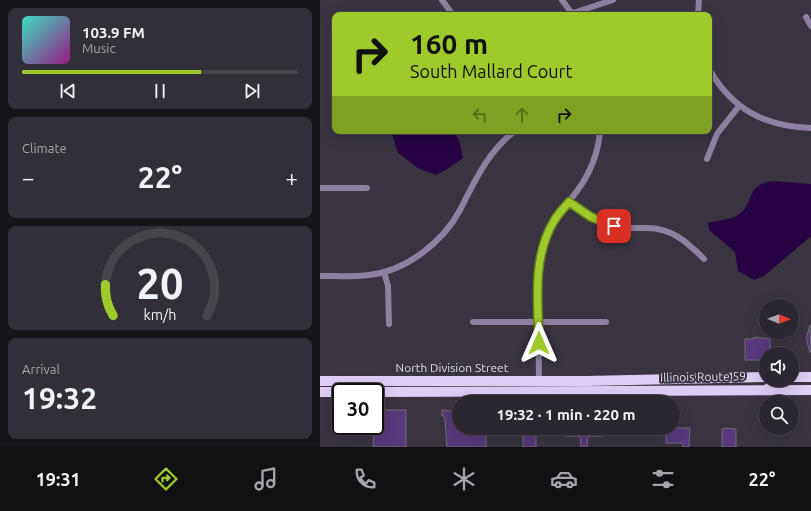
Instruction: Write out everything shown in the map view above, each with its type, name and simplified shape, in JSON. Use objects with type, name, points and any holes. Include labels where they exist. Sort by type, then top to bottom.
[{"type":"main road","name":"Illinois Route 59","points":[[632,380],[759,377]]},
{"type":"main road","points":[[799,377],[811,377]]},
{"type":"main road","name":"North Division Street","points":[[320,381],[632,380]]},
{"type":"main road","points":[[767,389],[771,387]]},
{"type":"main road","name":"Illinois Route 59","points":[[644,392],[767,389],[811,390]]},
{"type":"main road","points":[[320,392],[332,392]]},
{"type":"main road","name":"North Division Street","points":[[384,392],[644,392]]},
{"type":"street","points":[[442,0],[451,12]]},
{"type":"street","points":[[562,0],[570,12]]},
{"type":"street","points":[[577,12],[613,0]]},
{"type":"street","points":[[697,0],[698,12]]},
{"type":"street","points":[[806,17],[811,26]]},
{"type":"street","points":[[712,73],[724,91],[739,106],[757,116],[775,124],[792,128],[811,128]]},
{"type":"street","points":[[707,159],[717,134],[739,106]]},
{"type":"street","points":[[320,276],[369,275],[384,272],[410,260],[429,247],[445,231],[459,211],[480,170],[493,152],[512,134]]},
{"type":"street","points":[[539,393],[538,275],[540,259],[545,240],[554,220],[584,183],[595,159],[599,134]]},
{"type":"street","points":[[320,188],[367,188]]},
{"type":"street","points":[[569,202],[591,217],[614,226],[655,228],[671,231],[687,241],[704,259]]},
{"type":"street","points":[[384,272],[388,286],[389,324]]},
{"type":"street","points":[[474,322],[606,322]]},
{"type":"shaded area","points":[[392,134],[455,134],[459,140],[463,158],[436,175],[418,168],[398,153]]},
{"type":"shaded area","points":[[774,181],[811,184],[811,236],[764,276],[754,280],[738,271],[735,252],[709,230],[708,223],[738,215],[743,211],[754,190],[758,186]]},
{"type":"building","points":[[810,325],[811,352],[806,339]]},
{"type":"building","points":[[754,337],[759,338],[759,339],[770,339],[770,347],[759,347],[759,360],[745,360],[745,339],[754,339]]},
{"type":"building","points":[[384,410],[406,410],[406,447],[373,447],[374,435],[384,435]]},
{"type":"building","points":[[442,410],[452,411],[452,435],[486,435],[486,447],[447,447],[445,420],[444,416],[442,416]]},
{"type":"building","points":[[680,428],[690,428],[689,447],[683,447],[683,443],[666,443],[666,435],[680,435]]},
{"type":"building","points":[[722,429],[736,429],[736,447],[722,447]]},
{"type":"building","points":[[523,435],[536,435],[536,447],[523,447]]},
{"type":"building","points":[[602,435],[588,436],[587,447],[581,447],[580,436],[566,436]]},
{"type":"route","points":[[539,343],[538,275],[545,240],[554,220],[569,202],[591,217],[614,226]]}]
